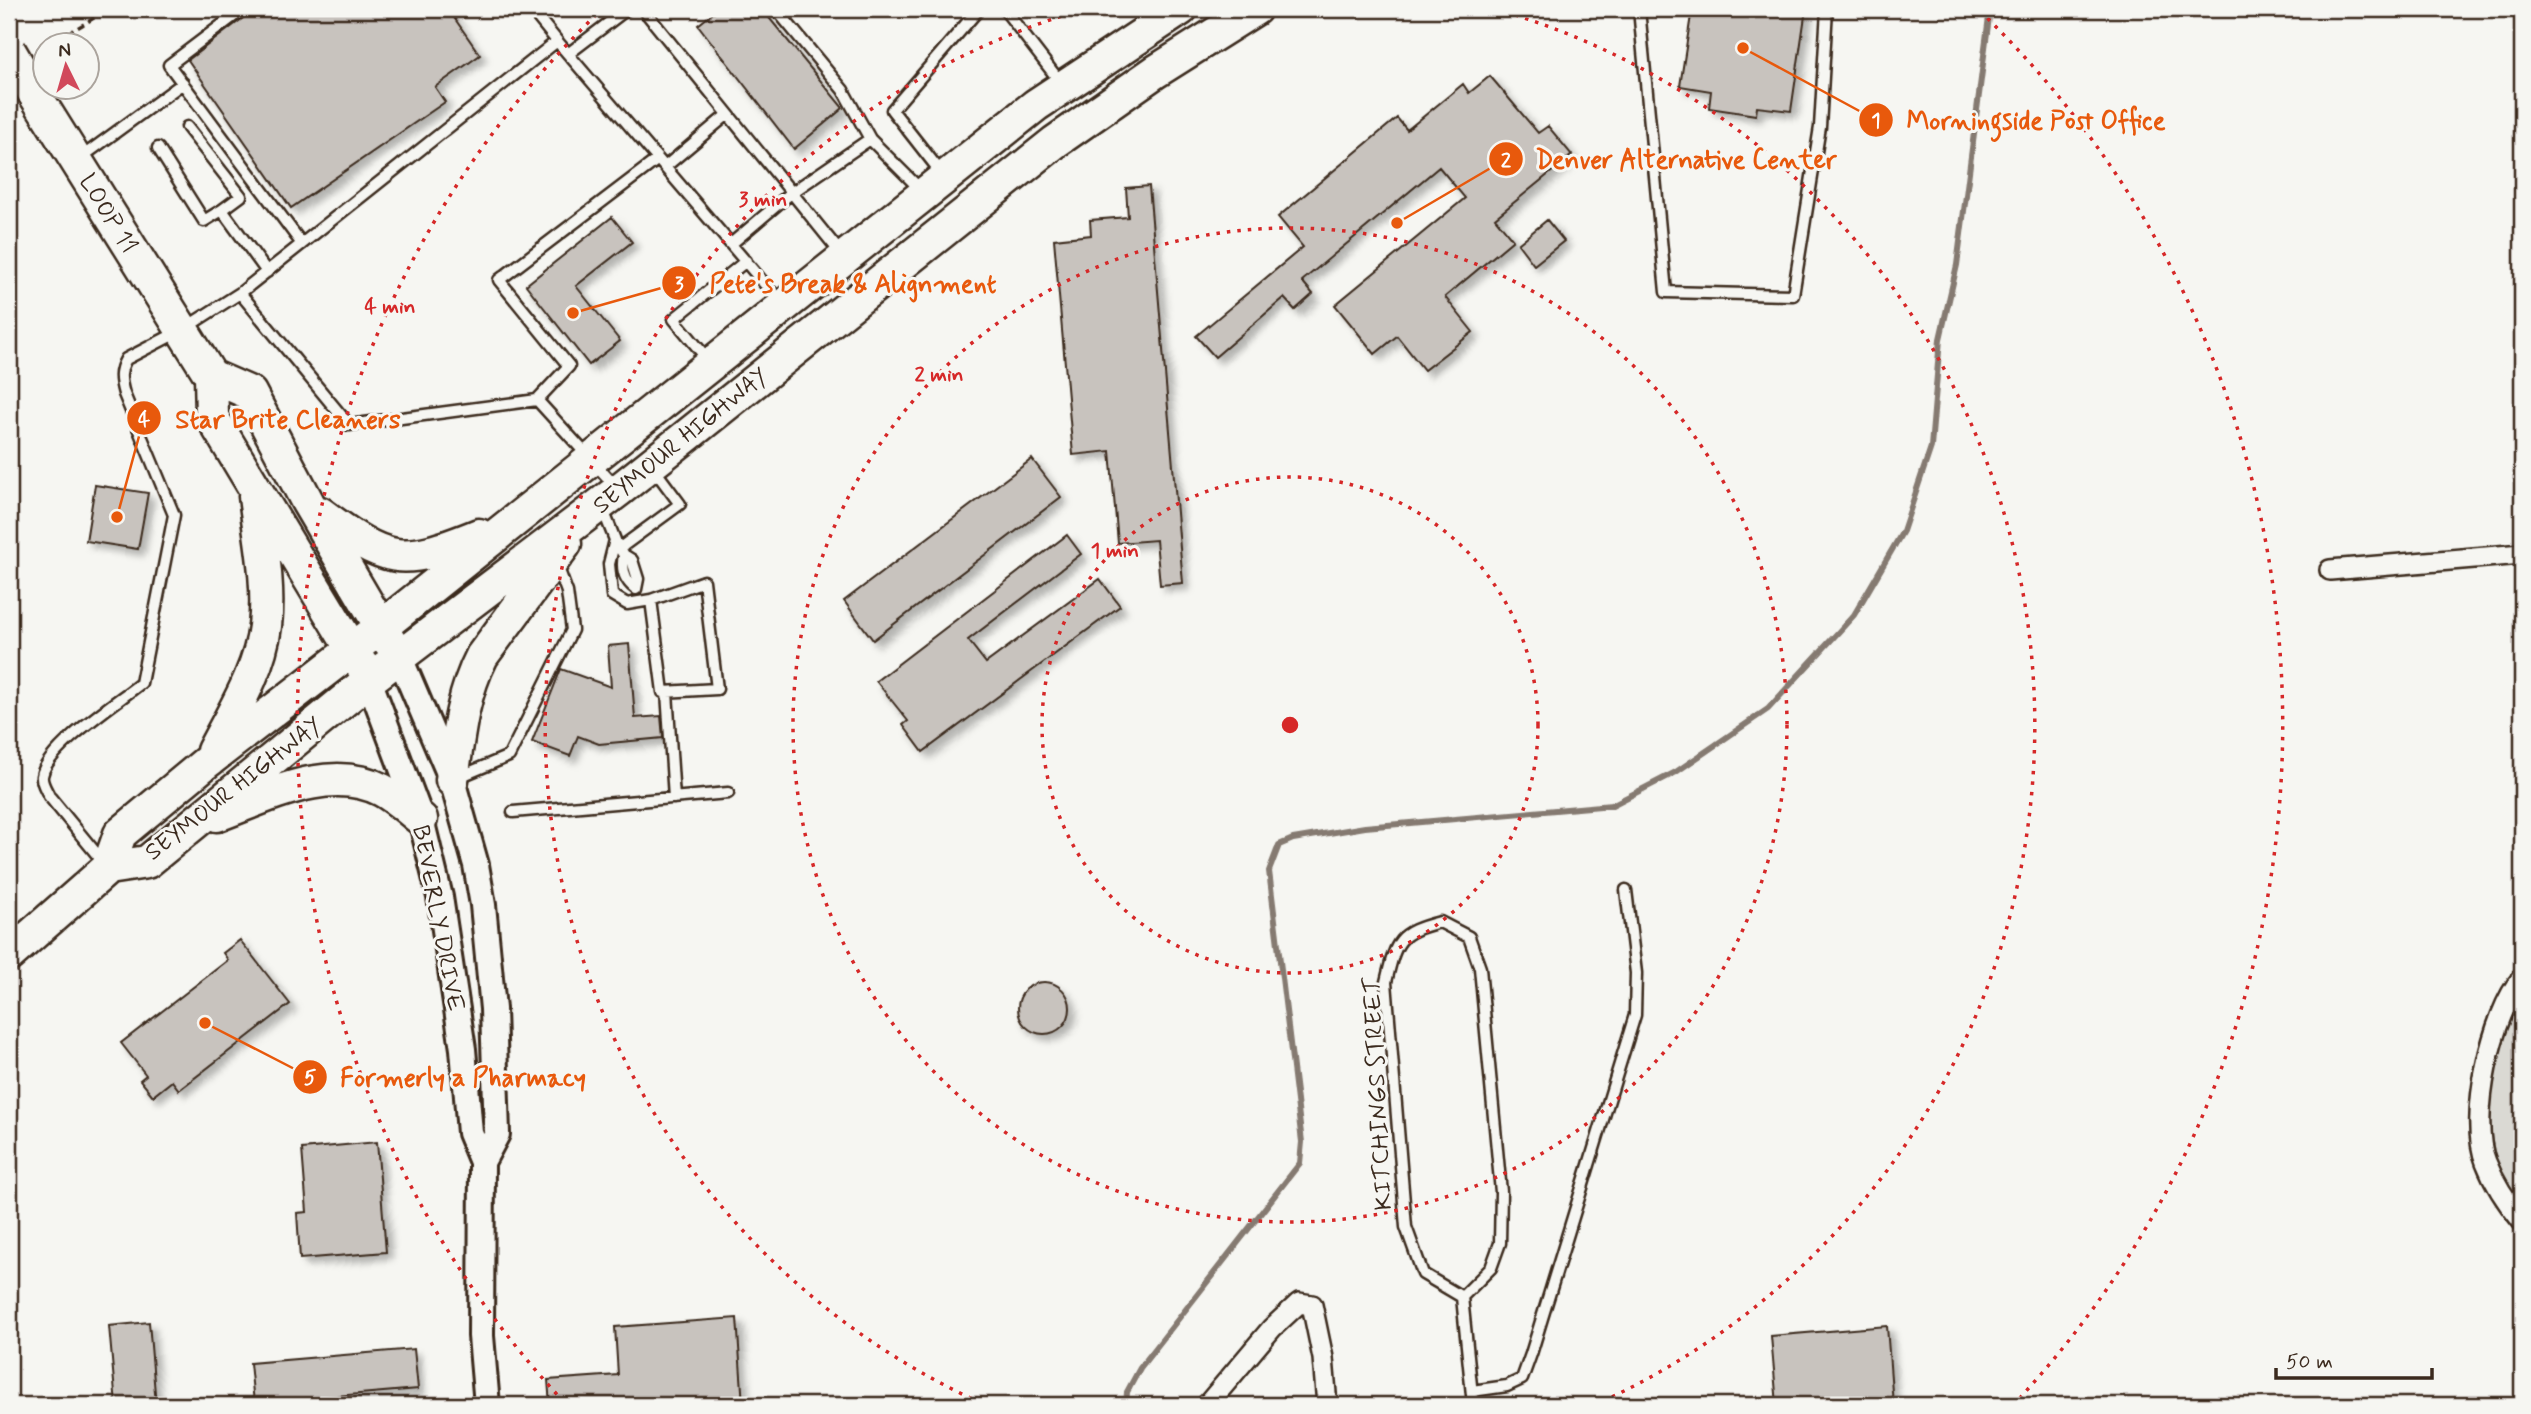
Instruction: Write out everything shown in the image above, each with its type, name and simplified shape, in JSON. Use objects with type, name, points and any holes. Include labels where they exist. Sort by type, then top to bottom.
[{"type":"main road","name":"SEYMOUR HIGHWAY","points":[[1169,16],[1063,86],[934,184],[380,628],[208,761],[120,834],[108,869],[147,862],[369,680],[602,503],[1055,142],[1178,57],[1255,9]]},
{"type":"main road","points":[[1169,16],[1178,57]]},
{"type":"main road","name":"LOOP 11","points":[[9,50],[211,376]]},
{"type":"main road","points":[[885,223],[913,253]]},
{"type":"main road","points":[[369,680],[353,649],[212,417],[211,376],[250,393],[308,503],[400,658]]},
{"type":"main road","points":[[208,761],[251,675],[265,627],[266,584],[254,488]]},
{"type":"main road","points":[[308,503],[361,543],[394,557],[438,551],[509,522]]},
{"type":"main road","points":[[452,780],[462,710],[473,673],[482,656],[554,558],[602,503]]},
{"type":"main road","points":[[196,823],[291,788],[330,780],[363,783],[380,789],[421,819]]},
{"type":"main road","points":[[9,954],[108,869]]},
{"type":"street","points":[[2330,570],[2522,554]]},
{"type":"street","name":"BEVERLY DRIVE","points":[[400,658],[452,780],[480,888],[493,1009],[497,1134],[482,1162]]},
{"type":"street","name":"BEVERLY DRIVE","points":[[369,680],[421,819],[440,897],[463,1049],[470,1133],[482,1162],[481,1336],[487,1405]]},
{"type":"street","points":[[440,897],[480,888]]},
{"type":"street","points":[[2522,978],[2493,1039],[2480,1086],[2485,1160],[2522,1221]]},
{"type":"street","points":[[1207,1405],[1272,1328],[1299,1303],[1312,1305],[1323,1358],[1327,1405]]},
{"type":"lane","points":[[243,9],[169,65],[302,244]]},
{"type":"lane","points":[[531,9],[783,304]]},
{"type":"lane","points":[[568,54],[627,9]]},
{"type":"lane","points":[[643,9],[844,256]]},
{"type":"lane","points":[[776,9],[843,90],[870,139],[934,184]]},
{"type":"lane","points":[[934,184],[892,110],[979,9]]},
{"type":"lane","points":[[1004,9],[1063,86]]},
{"type":"lane","points":[[1639,9],[1666,292],[1793,295],[1820,127],[1827,9]]},
{"type":"lane","points":[[108,869],[49,796],[43,786],[42,774],[54,753],[141,683],[174,515],[124,394],[120,380],[121,367],[126,359],[182,330],[240,293],[557,41]]},
{"type":"lane","points":[[77,161],[183,83]]},
{"type":"lane","points":[[240,293],[349,425],[537,400],[569,366],[499,280],[728,114]]},
{"type":"lane","points":[[158,148],[204,221],[241,197],[187,127]]},
{"type":"lane","points":[[731,244],[791,192],[870,139]]},
{"type":"lane","points":[[222,210],[267,272]]},
{"type":"lane","points":[[710,362],[674,319],[746,261]]},
{"type":"lane","points":[[537,400],[589,459],[602,503],[620,548],[627,583],[636,589],[638,602]]},
{"type":"lane","points":[[651,464],[680,504],[620,548],[608,564],[612,595],[627,604],[651,600],[704,581],[718,689],[663,692],[651,600]]},
{"type":"lane","points":[[452,780],[509,756],[572,630],[567,592],[554,558]]},
{"type":"lane","points":[[667,692],[674,798]]},
{"type":"lane","points":[[513,812],[728,793]]},
{"type":"lane","points":[[1472,1391],[1507,1387],[1522,1378],[1535,1341],[1635,1015],[1636,973],[1626,890]]},
{"type":"lane","name":"KITCHINGS STREET","points":[[1440,922],[1469,937],[1480,968],[1501,1192],[1500,1243],[1491,1268],[1462,1297],[1423,1274],[1406,1227],[1386,982],[1393,951],[1409,930],[1440,922]]},
{"type":"lane","points":[[1462,1297],[1474,1405]]},
{"type":"path","points":[[70,32],[109,9]]},
{"type":"shaded area","points":[[2522,994],[2522,1206],[2506,1182],[2496,1157],[2490,1129],[2490,1101],[2500,1045]]},
{"type":"building","points":[[255,9],[448,9],[480,55],[435,87],[445,102],[291,208],[188,60]]},
{"type":"building","points":[[718,9],[762,9],[843,108],[794,149],[698,25]]},
{"type":"building","points":[[1692,9],[1806,9],[1791,111],[1757,107],[1756,115],[1709,108],[1711,91],[1680,86]]},
{"type":"building","points":[[1490,76],[1538,133],[1548,126],[1572,155],[1495,218],[1513,240],[1445,297],[1473,332],[1424,370],[1397,336],[1375,354],[1335,305],[1465,198],[1439,167],[1302,281],[1313,294],[1295,310],[1284,298],[1215,357],[1196,336],[1303,247],[1278,217],[1397,118],[1407,130],[1463,84],[1469,93]]},
{"type":"building","points":[[1149,186],[1183,583],[1160,585],[1156,540],[1118,543],[1110,451],[1073,455],[1054,239],[1091,235],[1090,220],[1128,217],[1126,188]]},
{"type":"building","points":[[612,217],[632,242],[576,286],[620,341],[589,365],[526,285]]},
{"type":"building","points":[[1547,220],[1564,241],[1534,265],[1518,244]]},
{"type":"building","points":[[1032,459],[1061,497],[873,640],[844,601]]},
{"type":"building","points":[[95,485],[148,493],[138,549],[86,541]]},
{"type":"building","points":[[1067,535],[1081,554],[968,640],[986,663],[1100,579],[1120,606],[923,752],[903,725],[908,721],[876,681]]},
{"type":"building","points":[[629,644],[635,718],[661,716],[663,738],[599,744],[578,736],[570,756],[532,742],[561,669],[611,687],[608,646]]},
{"type":"building","points":[[240,940],[290,1004],[179,1090],[172,1081],[153,1096],[140,1080],[146,1075],[121,1043],[228,960],[223,953]]},
{"type":"building","points":[[1044,982],[1054,984],[1062,990],[1068,998],[1068,1018],[1062,1026],[1054,1032],[1044,1034],[1034,1032],[1026,1026],[1020,1018],[1018,1008],[1020,998],[1026,990],[1034,984]]},
{"type":"building","points":[[377,1142],[386,1252],[300,1259],[297,1213],[307,1212],[302,1149]]},
{"type":"building","points":[[737,1318],[743,1405],[550,1405],[548,1380],[618,1375],[615,1327]]},
{"type":"building","points":[[149,1322],[156,1405],[116,1405],[109,1326]]},
{"type":"building","points":[[1887,1326],[1893,1405],[1777,1405],[1771,1336]]},
{"type":"building","points":[[414,1349],[418,1389],[254,1403],[250,1363]]},
{"type":"waterway","points":[[1126,1405],[1127,1392],[1140,1368],[1300,1163],[1302,1142],[1269,871],[1279,845],[1293,839],[1365,827],[1612,805],[1676,772],[1768,709],[1854,615],[1903,531],[1931,447],[1940,339],[1957,265],[1990,9]]},
{"type":"place","name":"Morningside Post Office","points":[[1743,48]]},
{"type":"place","name":"Denver Alternative Center","points":[[1397,223]]},
{"type":"place","name":"Pete's Break & Alignment","points":[[573,313]]},
{"type":"place","name":"Star Brite Cleaners","points":[[117,517]]},
{"type":"place","name":"Formerly a Pharmacy","points":[[205,1023]]}]
